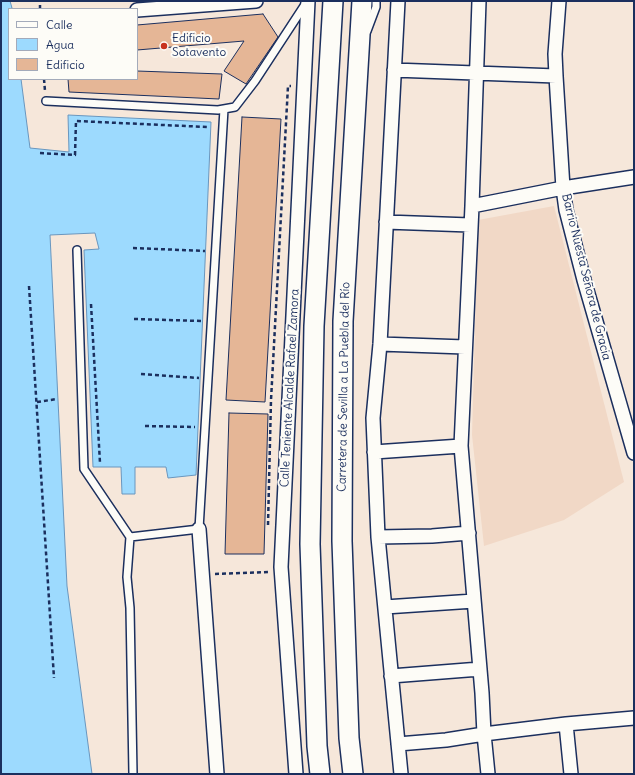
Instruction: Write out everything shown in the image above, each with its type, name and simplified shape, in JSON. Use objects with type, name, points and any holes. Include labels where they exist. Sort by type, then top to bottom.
[{"type":"main road","points":[[320,774],[317,746],[310,544],[314,326],[333,1]]},
{"type":"main road","name":"Carretera de Sevilla a La Puebla del Río","points":[[354,774],[349,738],[342,541],[343,321],[362,1]]},
{"type":"street","points":[[138,10],[256,1]]},
{"type":"street","name":"Calle Teniente Alcalde Rafael Zamora","points":[[296,774],[281,572],[308,1]]},
{"type":"street","points":[[398,1],[380,344],[372,418],[378,537],[401,774]]},
{"type":"street","points":[[479,1],[472,206],[461,446],[488,774]]},
{"type":"street","name":"Barrio Nuesta Señora de Gracia","points":[[559,1],[555,54],[563,188],[566,210],[584,280],[634,453]]},
{"type":"street","points":[[394,70],[556,76]]},
{"type":"street","points":[[472,206],[563,188],[634,177]]},
{"type":"street","points":[[386,222],[470,225]]},
{"type":"street","points":[[380,344],[465,347]]},
{"type":"street","points":[[374,452],[461,446]]},
{"type":"street","points":[[199,529],[217,774]]},
{"type":"street","points":[[378,537],[432,536],[469,533]]},
{"type":"street","points":[[385,607],[474,601]]},
{"type":"street","points":[[391,676],[480,669]]},
{"type":"street","points":[[398,744],[446,740],[566,724],[634,721]]},
{"type":"street","points":[[566,724],[571,774]]},
{"type":"lane","points":[[46,101],[218,110],[235,107],[255,81],[308,1]]},
{"type":"lane","points":[[358,58],[376,7],[376,1]]},
{"type":"lane","points":[[130,537],[199,529],[224,109]]},
{"type":"lane","points":[[77,250],[84,469],[130,537],[127,577],[130,608],[134,756],[133,774]]},
{"type":"path","points":[[40,153],[75,155],[76,120],[206,127]]},
{"type":"path","points":[[133,248],[205,251]]},
{"type":"path","points":[[29,286],[54,678]]},
{"type":"path","points":[[91,301],[100,463]]},
{"type":"path","points":[[134,319],[202,321]]},
{"type":"path","points":[[141,374],[200,378]]},
{"type":"path","points":[[37,402],[57,399]]},
{"type":"path","points":[[145,426],[198,427]]},
{"type":"path","points":[[202,575],[281,572]]},
{"type":"shaded area","points":[[554,206],[624,482],[564,520],[484,546],[472,435],[478,220]]},
{"type":"water","points":[[1,1],[10,1],[12,8],[8,8],[8,80],[21,80],[30,148],[69,152],[68,115],[211,122],[196,475],[168,478],[166,467],[135,467],[135,494],[122,494],[121,467],[93,467],[84,250],[99,249],[95,233],[50,235],[67,586],[92,774],[1,774]]},
{"type":"building","name":"Edificio Sotavento","points":[[263,14],[278,37],[246,84],[224,71],[244,41],[138,50],[138,25]]},
{"type":"building","name":"Edificio Sotavento","points":[[138,71],[222,74],[219,99],[69,92],[68,80],[138,80]]},
{"type":"building","points":[[242,117],[281,119],[265,402],[226,400]]},
{"type":"building","points":[[229,413],[268,414],[264,554],[225,554]]},
{"type":"place","name":"Edificio Sotavento","points":[[164,46]]}]
